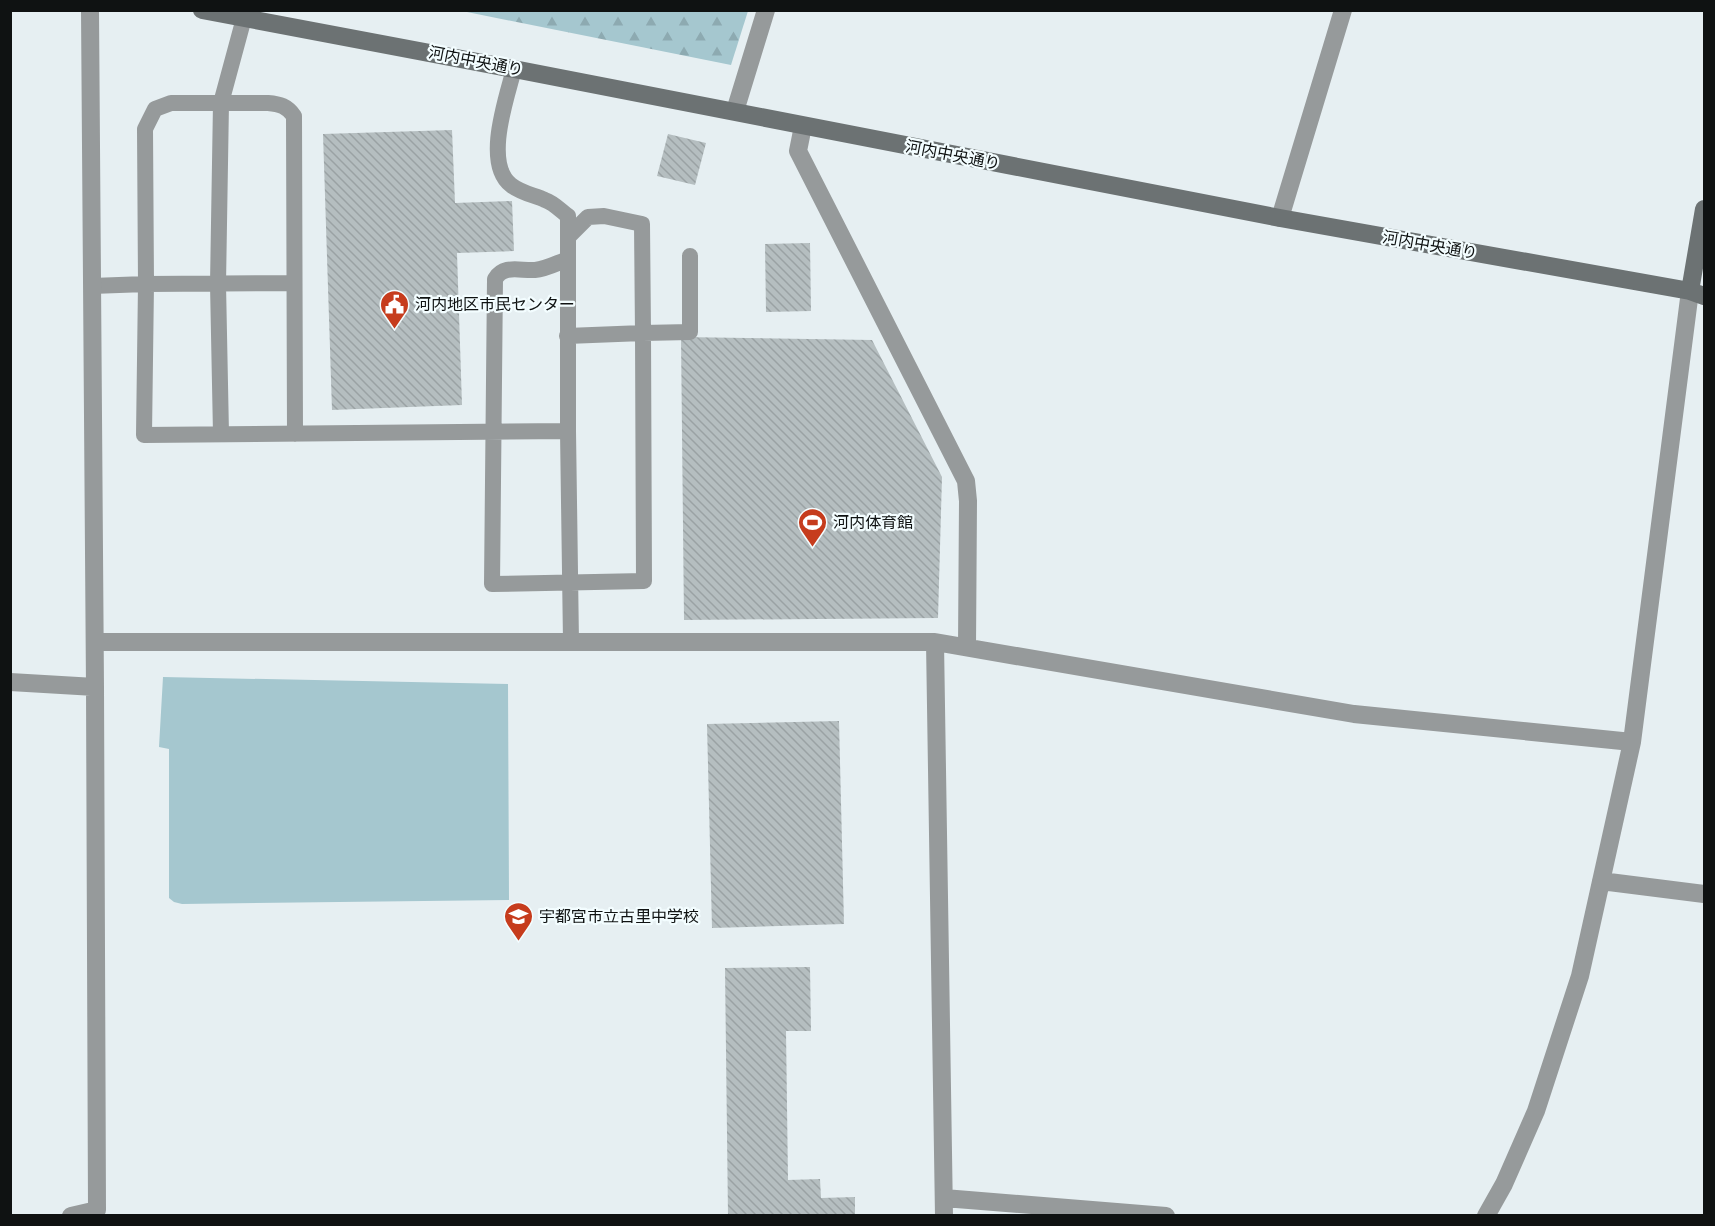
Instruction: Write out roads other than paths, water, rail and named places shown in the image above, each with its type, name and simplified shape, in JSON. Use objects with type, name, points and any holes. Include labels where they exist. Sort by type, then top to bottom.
[{"type":"street","points":[[71,1215],[97,1213],[90,10]]},
{"type":"street","name":"河内中央通り","points":[[202,10],[735,111],[1280,218],[1697,294]]},
{"type":"street","points":[[735,111],[766,10]]},
{"type":"street","points":[[1280,218],[1343,10]]},
{"type":"street","points":[[803,126],[798,151],[966,481],[968,501],[967,647]]},
{"type":"street","points":[[1486,1215],[1504,1184],[1536,1111],[1580,976],[1632,742],[1697,294],[1704,209]]},
{"type":"street","points":[[95,642],[935,642],[1354,714],[1632,742]]},
{"type":"street","points":[[935,642],[944,1207],[1166,1215]]},
{"type":"street","points":[[10,682],[95,687]]},
{"type":"street","points":[[1601,881],[1704,894]]},
{"type":"lane","points":[[221,434],[218,284],[220,103],[244,18]]},
{"type":"lane","points":[[514,69],[498,135],[499,168],[509,184],[527,194],[547,200],[568,216],[569,583],[572,642]]},
{"type":"lane","points":[[295,434],[294,116],[288,108],[281,104],[171,103],[155,108],[145,129],[144,435],[295,434],[493,431],[568,431]]},
{"type":"lane","points":[[568,237],[588,218],[604,216],[642,224],[644,581],[492,584],[495,279],[499,272],[506,269],[536,270],[568,260]]},
{"type":"lane","points":[[567,336],[690,332],[690,256]]},
{"type":"lane","points":[[92,286],[293,283]]},
{"type":"place","name":"河内地区市民センター","points":[[394,330]]},
{"type":"place","name":"河内体育館","points":[[812,548]]},
{"type":"place","name":"宇都宮市立古里中学校","points":[[518,942]]}]
